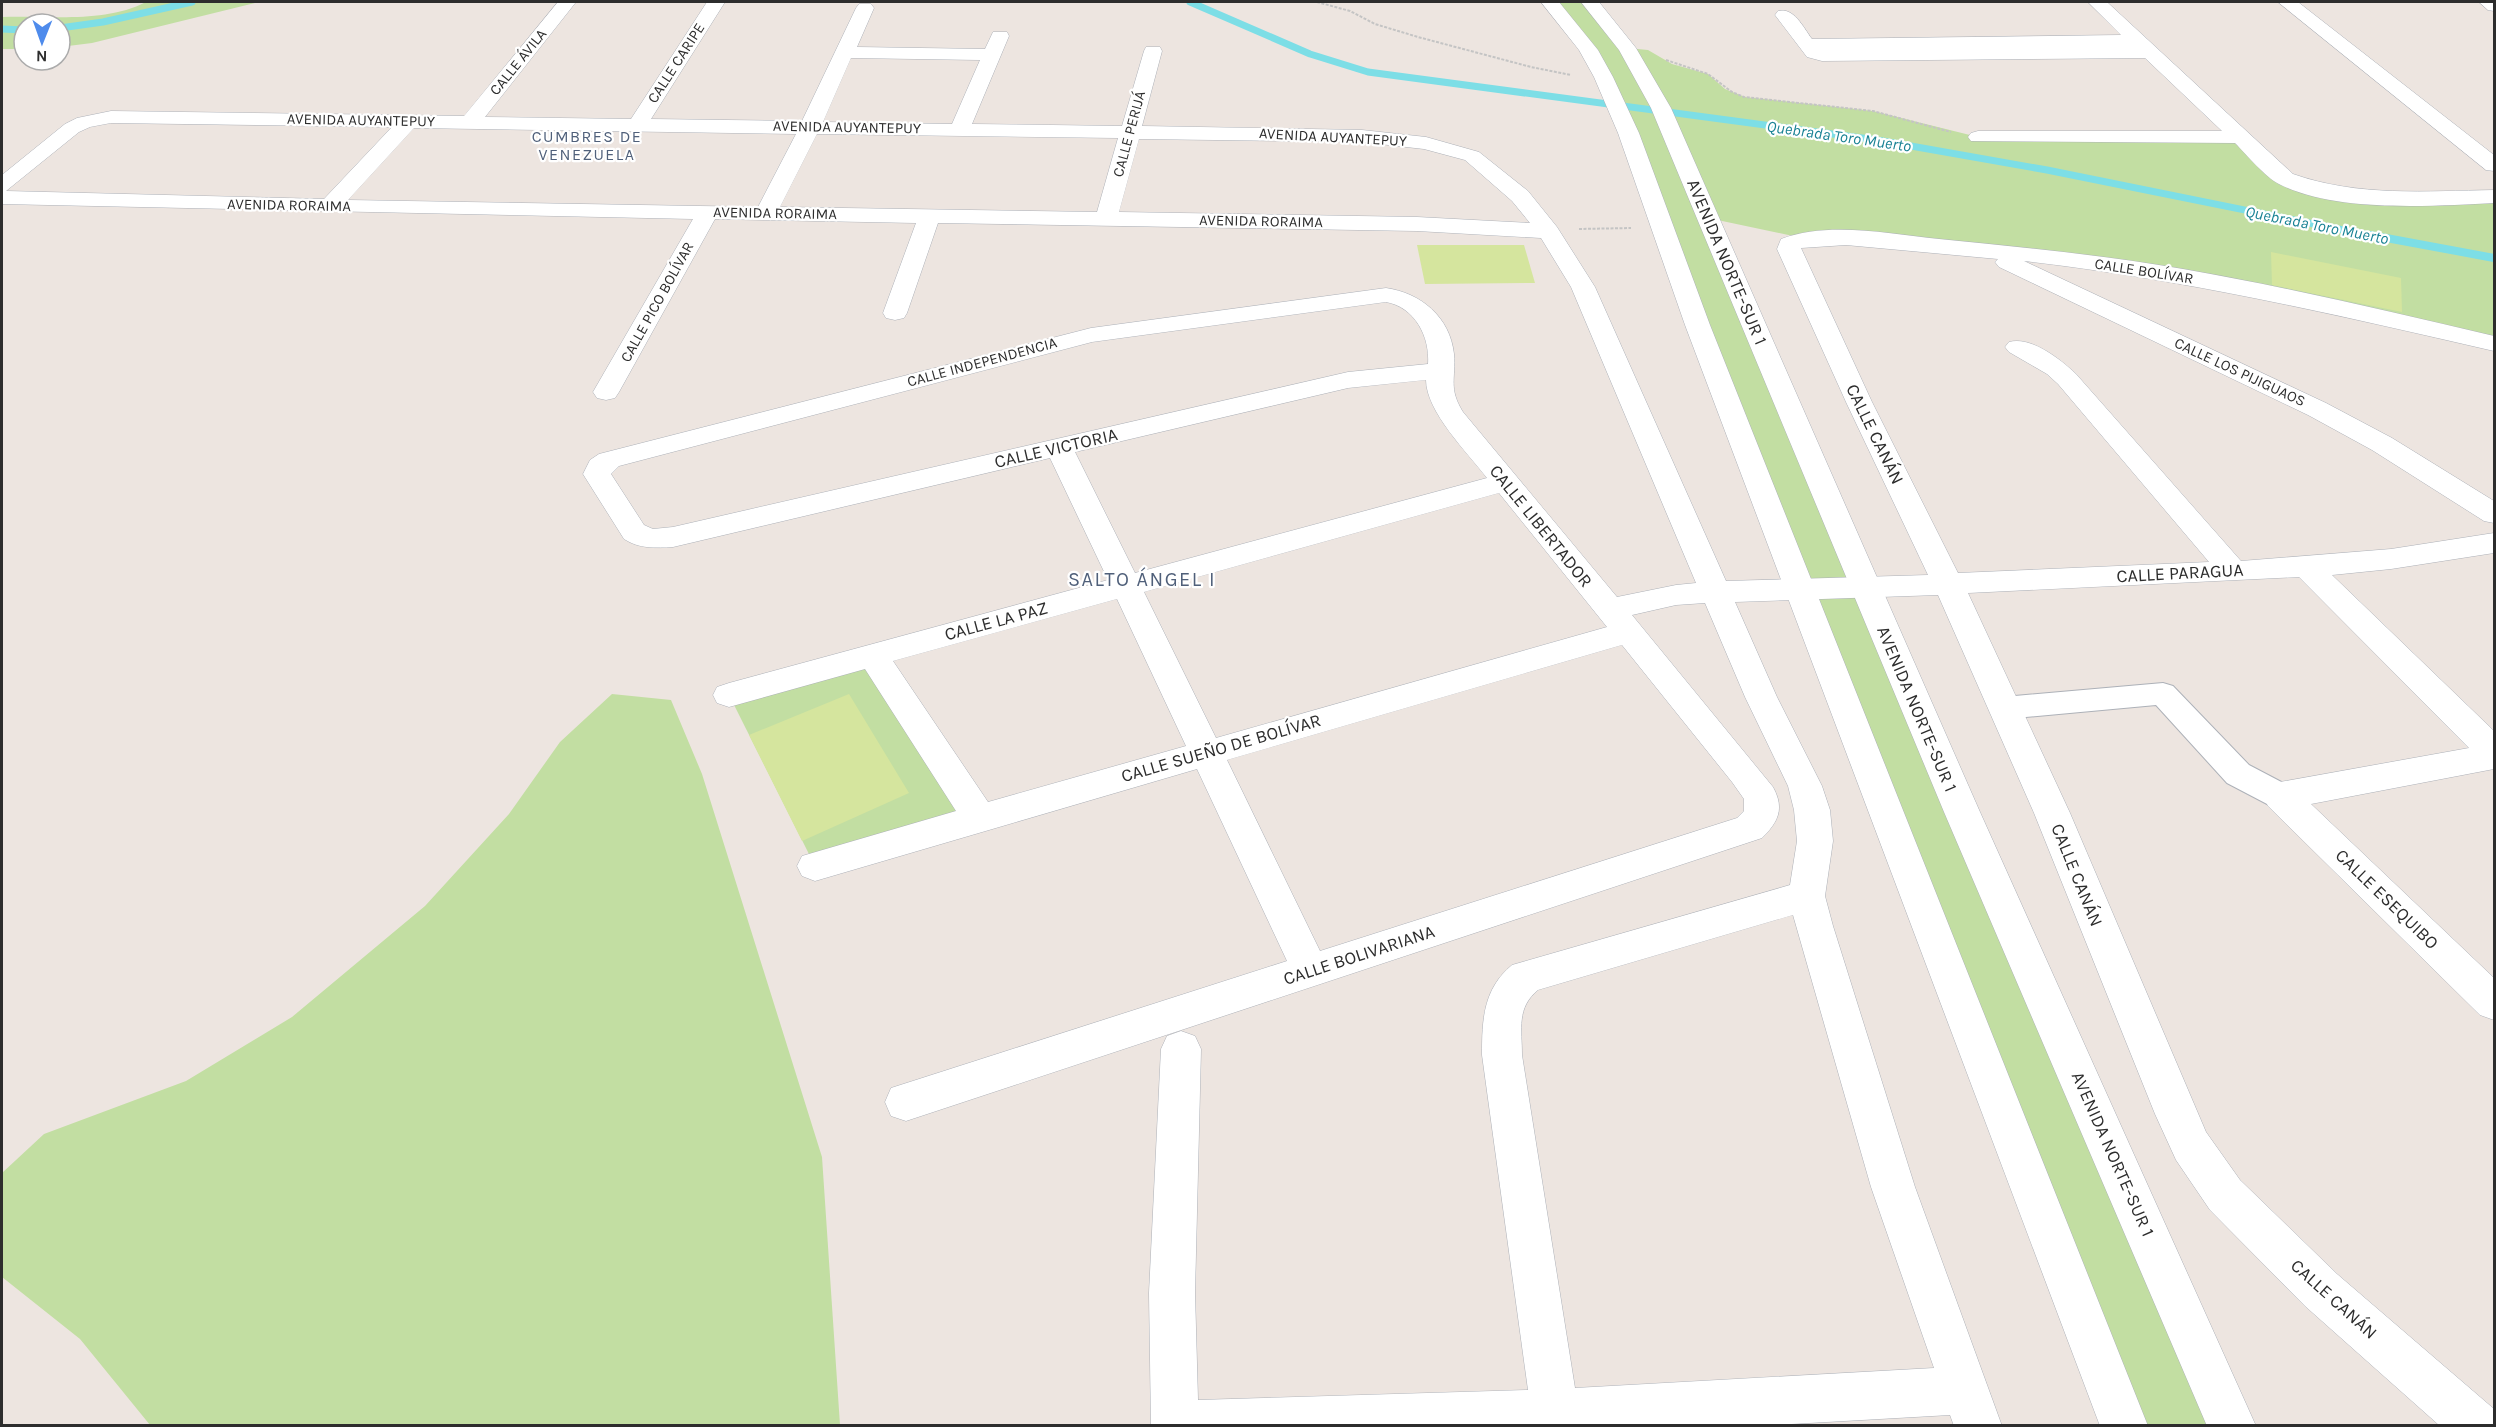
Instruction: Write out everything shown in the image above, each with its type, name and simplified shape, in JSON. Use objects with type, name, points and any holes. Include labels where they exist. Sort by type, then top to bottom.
[{"type":"street","name":"CALLE ÁVILA","points":[[470,123],[567,2]]},
{"type":"street","name":"CALLE CARIPE","points":[[637,125],[716,2]]},
{"type":"street","points":[[1550,2],[1578,33],[1607,83],[2040,1215],[2124,1425]]},
{"type":"street","name":"AVENIDA NORTE-SUR 1","points":[[1590,2],[1627,48],[1651,87],[1865,587],[2232,1425]]},
{"type":"street","points":[[2097,2],[2285,179],[2328,193],[2365,196],[2494,197]]},
{"type":"street","points":[[2288,2],[2494,165]]},
{"type":"street","points":[[2488,2],[2494,6]]},
{"type":"street","points":[[766,212],[810,127],[865,8]]},
{"type":"street","points":[[1784,15],[1808,46],[1819,43],[1986,48],[2143,46]]},
{"type":"street","points":[[960,128],[1001,34]]},
{"type":"street","name":"CALLE PERIJÁ","points":[[1106,218],[1153,51]]},
{"type":"street","points":[[845,52],[992,55]]},
{"type":"street","name":"AVENIDA AUYANTEPUY","points":[[2,186],[72,128],[84,122],[111,117],[1362,135],[1395,138],[1451,149],[1472,156],[1499,176],[1520,196],[1549,232],[1583,287],[1761,697],[1805,786],[1812,810],[1815,841],[1807,896]]},
{"type":"street","points":[[330,206],[409,121]]},
{"type":"street","points":[[1978,138],[2239,137]]},
{"type":"street","name":"AVENIDA RORAIMA","points":[[2,198],[330,206],[1428,224],[1549,232]]},
{"type":"street","name":"CALLE PICO BOLÍVAR","points":[[606,392],[708,212]]},
{"type":"street","points":[[895,313],[930,215]]},
{"type":"street","name":"CALLE BOLÍVAR","points":[[1790,244],[1807,239],[1840,238],[1975,249],[2179,276],[2494,343]]},
{"type":"street","name":"CALLE CANÁN","points":[[1790,244],[1789,249],[1859,402],[1948,584],[2052,813],[2191,1146],[2225,1195],[2321,1290],[2477,1425]]},
{"type":"street","name":"CALLE LOS PIJIGUAOS","points":[[1975,249],[2058,285],[2318,409],[2489,506]]},
{"type":"street","name":"CALLE LIBERTADOR","points":[[1362,298],[1398,295],[1412,303],[1433,326],[1440,339],[1439,388],[1446,406],[1505,482],[1744,773]]},
{"type":"street","name":"CALLE INDEPENDENCIA","points":[[609,460],[1091,335],[1362,298]]},
{"type":"street","points":[[2018,347],[2050,365],[2067,378],[2233,571]]},
{"type":"street","name":"CALLE VICTORIA","points":[[609,460],[600,466],[597,474],[634,532],[641,538],[673,537],[1348,380],[1441,371]]},
{"type":"street","points":[[1059,447],[1311,971]]},
{"type":"street","name":"CALLE LA PAZ","points":[[729,694],[1505,482]]},
{"type":"street","name":"CALLE PARAGUA","points":[[1717,592],[2233,571],[2407,557],[2494,543]]},
{"type":"street","points":[[2305,566],[2494,750]]},
{"type":"street","name":"CALLE SUEÑO DE BOLÍVAR","points":[[814,866],[1206,753],[1619,620],[1676,595],[1717,592]]},
{"type":"street","points":[[872,655],[979,818]]},
{"type":"street","points":[[2004,708],[2163,694],[2238,774],[2280,796],[2494,756]]},
{"type":"street","name":"CALLE BOLIVARIANA","points":[[906,1102],[1749,828],[1762,816],[1761,797],[1744,773]]},
{"type":"street","name":"CALLE ESEQUIBO","points":[[2280,796],[2494,1003]]},
{"type":"street","points":[[1181,1048],[1172,1293],[1175,1425],[1557,1419],[1971,1408],[1893,1187],[1807,896],[1526,977],[1512,987],[1503,1006],[1502,1055],[1557,1419]]},
{"type":"path","points":[[1317,2],[1350,11],[1375,24],[1475,53],[1607,83]]},
{"type":"path","points":[[1627,48],[1648,50],[1672,64],[1708,74],[1725,89],[1744,97],[1873,111],[1978,138]]},
{"type":"path","points":[[1549,232],[1580,228],[1662,229]]},
{"type":"green space","points":[[146,2],[259,2],[92,43],[72,46],[72,17],[94,16],[129,9]]},
{"type":"green space","points":[[1550,2],[1590,2],[1627,48],[1648,50],[1672,64],[1708,74],[1725,89],[1745,97],[1873,111],[1978,137],[2239,137],[2305,187],[2444,197],[2494,197],[2494,343],[2179,276],[1807,239],[1708,218],[2232,1425],[2124,1425],[1640,168],[1563,14]]},
{"type":"green space","points":[[2,17],[12,17],[12,49],[2,49]]},
{"type":"green space","points":[[1417,245],[1524,245],[1535,283],[1425,284]]},
{"type":"green space","points":[[2271,252],[2401,278],[2402,312],[2272,285]]},
{"type":"green space","points":[[872,655],[979,818],[815,866],[729,695]]},
{"type":"green space","points":[[612,694],[671,700],[702,774],[822,1157],[840,1425],[150,1425],[80,1339],[2,1277],[2,1173],[44,1134],[186,1081],[292,1017],[425,906],[509,814],[560,742]]},
{"type":"green space","points":[[849,694],[909,793],[802,841],[749,735]]},
{"type":"waterway","name":"Quebrada Toro Muerto","points":[[72,26],[103,22],[192,2]]},
{"type":"waterway","name":"Quebrada Toro Muerto","points":[[1190,2],[1310,54],[1368,72],[1877,140],[2047,170],[2378,237]]},
{"type":"waterway","name":"Quebrada Toro Muerto","points":[[2,29],[12,29]]},
{"type":"waterway","name":"Quebrada Toro Muerto","points":[[2370,235],[2494,258]]},
{"type":"district","name":"CUMBRES DE VENEZUELA","points":[[587,145]]},
{"type":"district","name":"SALTO ÁNGEL I","points":[[1142,579]]}]
